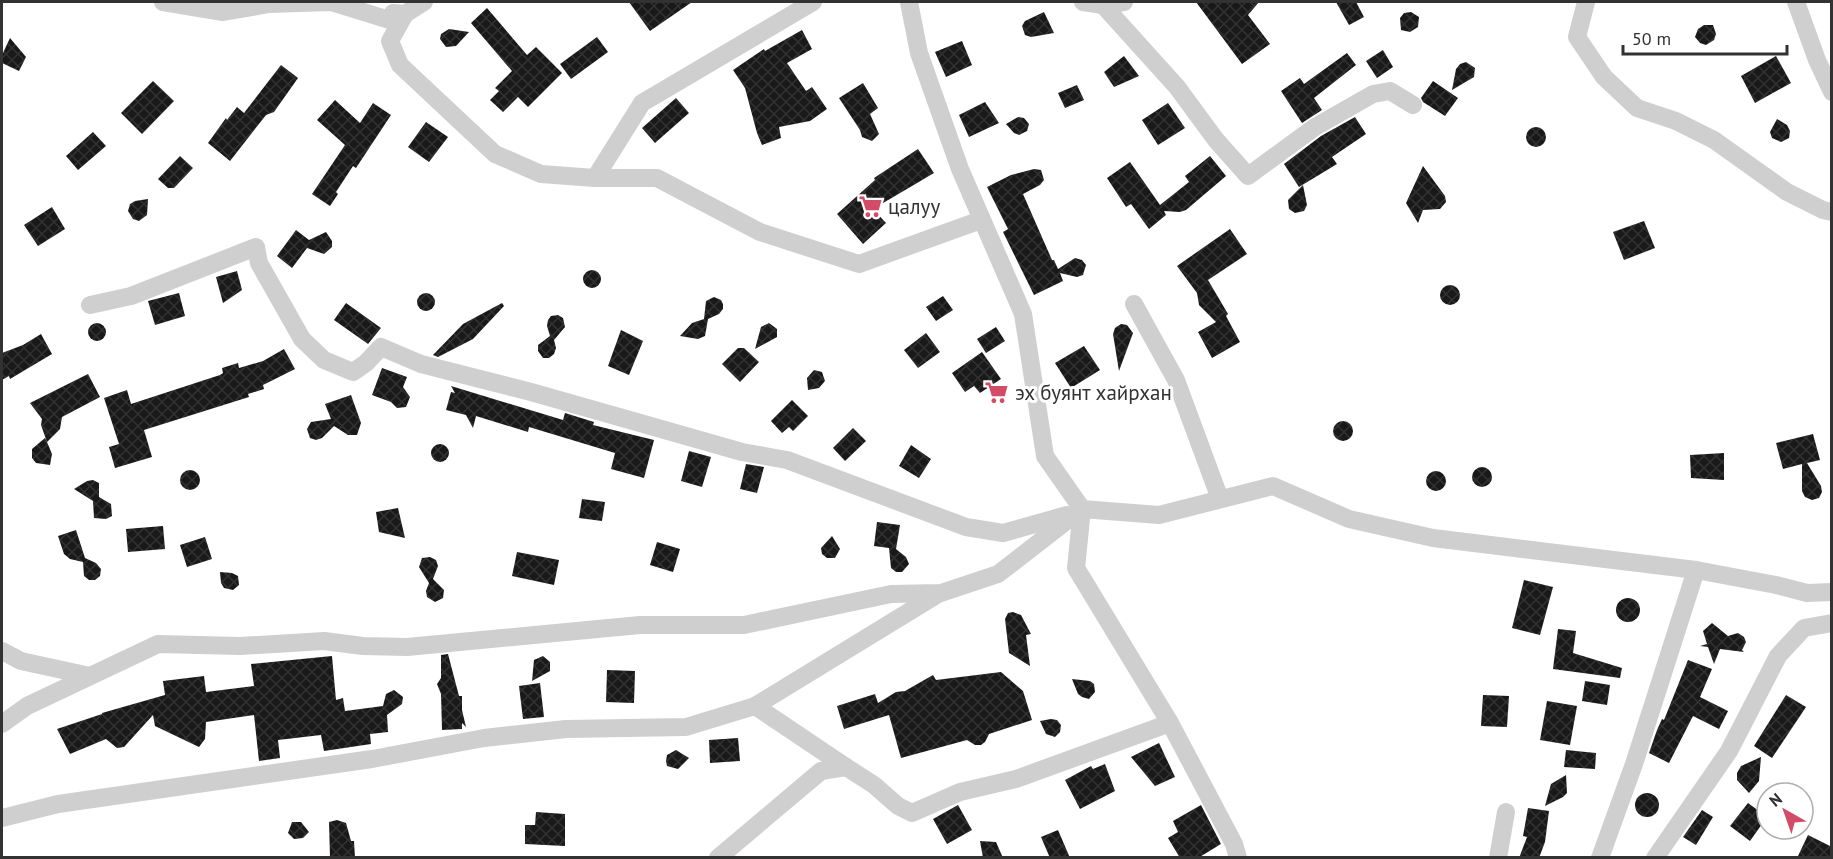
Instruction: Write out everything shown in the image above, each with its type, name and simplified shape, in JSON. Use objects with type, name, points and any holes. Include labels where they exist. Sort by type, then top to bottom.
[{"type":"street","points":[[163,2],[222,12],[269,4],[331,2],[402,18]]},
{"type":"street","points":[[371,2],[402,18]]},
{"type":"street","points":[[424,2],[402,18],[390,41],[400,65],[495,153],[541,174],[594,178],[657,178],[760,232],[859,264],[981,220]]},
{"type":"street","points":[[594,178],[642,103],[813,2]]},
{"type":"street","points":[[909,2],[919,53],[981,220],[1023,314],[1045,456],[1083,509],[1076,568],[1170,723],[1234,844],[1238,858]]},
{"type":"street","points":[[1083,2],[1103,5],[1124,2]]},
{"type":"street","points":[[1586,2],[1577,37],[1604,77],[1637,108],[1676,121],[1714,140],[1787,192],[1823,210],[1832,212]]},
{"type":"street","points":[[1796,2],[1817,60],[1832,92]]},
{"type":"street","points":[[1103,5],[1177,87],[1216,140],[1248,176],[1315,128],[1373,94],[1389,91],[1413,105]]},
{"type":"street","points":[[90,305],[130,296],[256,247],[259,262],[302,339],[324,360],[353,372],[366,363],[381,347],[421,364],[531,392],[742,452],[787,460],[966,527],[1003,533],[1083,509],[1159,515],[1273,486],[1349,519],[1433,538],[1696,570],[1808,593],[1832,592]]},
{"type":"street","points":[[1134,304],[1176,380],[1220,499]]},
{"type":"street","points":[[2,818],[58,804],[372,759],[484,738],[566,729],[686,727],[755,706],[941,593],[998,574],[1083,509]]},
{"type":"street","points":[[1600,858],[1634,764],[1696,570]]},
{"type":"street","points":[[2,724],[27,706],[158,644],[240,646],[324,641],[363,646],[407,647],[640,625],[744,625],[891,594],[941,593]]},
{"type":"street","points":[[1655,858],[1729,752],[1778,656],[1804,628],[1832,622]]},
{"type":"street","points":[[2,651],[21,661],[90,676]]},
{"type":"street","points":[[755,706],[874,785],[898,806],[912,813],[960,792],[1016,779],[1170,723]]},
{"type":"street","points":[[718,858],[821,771],[846,767]]},
{"type":"street","points":[[1498,858],[1506,812]]},
{"type":"building","points":[[629,2],[692,2],[650,31]]},
{"type":"building","points":[[1196,2],[1259,2],[1248,15],[1270,44],[1242,64]]},
{"type":"building","points":[[1336,2],[1356,2],[1364,17],[1349,25]]},
{"type":"building","points":[[487,8],[527,55],[536,47],[562,73],[528,107],[518,97],[503,112],[490,100],[499,91],[495,88],[512,71],[471,23]]},
{"type":"building","points":[[1044,12],[1054,33],[1031,37],[1025,35],[1022,26],[1025,21]]},
{"type":"building","points":[[1411,12],[1419,17],[1418,27],[1410,32],[1401,30],[1400,18],[1404,13]]},
{"type":"building","points":[[1704,25],[1713,25],[1716,34],[1714,40],[1706,45],[1700,43],[1695,37],[1698,29]]},
{"type":"building","points":[[449,29],[469,32],[456,46],[446,47],[440,39],[441,34]]},
{"type":"building","points":[[802,30],[812,49],[787,63],[806,91],[812,87],[827,109],[810,121],[779,127],[781,138],[762,145],[745,88],[733,70],[764,49],[765,51]]},
{"type":"building","points":[[597,37],[608,52],[571,79],[560,64]]},
{"type":"building","points":[[10,38],[26,57],[19,71],[2,63],[2,55]]},
{"type":"building","points":[[962,41],[972,65],[946,77],[935,52]]},
{"type":"building","points":[[1383,50],[1393,67],[1377,78],[1366,61]]},
{"type":"building","points":[[1347,53],[1356,65],[1314,98],[1322,110],[1302,123],[1281,91],[1300,78],[1304,84]]},
{"type":"building","points":[[1124,56],[1139,76],[1114,87],[1104,72]]},
{"type":"building","points":[[1776,56],[1791,83],[1755,103],[1741,76]]},
{"type":"building","points":[[1466,62],[1475,68],[1474,77],[1452,90],[1456,69],[1460,64]]},
{"type":"building","points":[[281,65],[298,78],[274,112],[266,115],[230,161],[208,143],[237,107],[244,113]]},
{"type":"building","points":[[153,81],[174,101],[142,134],[121,113]]},
{"type":"building","points":[[1433,81],[1458,98],[1445,116],[1423,102],[1421,98]]},
{"type":"building","points":[[863,83],[878,108],[870,114],[879,134],[872,141],[862,137],[860,130],[839,98]]},
{"type":"building","points":[[1077,85],[1084,100],[1065,108],[1058,93]]},
{"type":"building","points":[[676,98],[689,113],[655,143],[642,128]]},
{"type":"building","points":[[335,100],[360,123],[373,103],[391,115],[356,168],[353,166],[330,206],[312,194],[345,145],[317,120]]},
{"type":"building","points":[[985,102],[999,123],[969,137],[959,115]]},
{"type":"building","points":[[1168,103],[1185,128],[1158,145],[1142,120]]},
{"type":"building","points":[[1018,117],[1024,118],[1029,124],[1027,131],[1019,135],[1006,124]]},
{"type":"building","points":[[1355,117],[1366,134],[1332,157],[1337,164],[1299,187],[1284,164],[1321,136]]},
{"type":"building","points":[[1777,119],[1787,125],[1790,131],[1789,138],[1781,142],[1772,138],[1770,132]]},
{"type":"building","points":[[426,122],[448,137],[429,162],[408,147]]},
{"type":"building","points":[[1536,127],[1543,130],[1546,137],[1543,144],[1536,147],[1529,144],[1526,137],[1529,130]]},
{"type":"building","points":[[93,132],[106,146],[78,170],[66,156]]},
{"type":"building","points":[[918,149],[934,173],[873,209],[886,223],[863,244],[837,214],[875,180],[874,178]]},
{"type":"building","points":[[180,156],[193,168],[174,188],[168,188],[158,179]]},
{"type":"building","points":[[1210,156],[1226,176],[1186,210],[1164,211],[1166,215],[1149,229],[1131,204],[1126,207],[1107,178],[1130,162],[1160,205],[1189,182],[1185,176]]},
{"type":"building","points":[[1423,166],[1445,196],[1446,202],[1440,209],[1423,210],[1418,223],[1406,203]]},
{"type":"building","points":[[1034,169],[1041,170],[1044,180],[1040,185],[1023,194],[1052,260],[1058,269],[1075,258],[1082,260],[1086,265],[1083,275],[1077,277],[1060,273],[1063,281],[1034,295],[1003,232],[1008,229],[987,187],[1011,175]]},
{"type":"building","points":[[1303,185],[1307,205],[1304,211],[1295,213],[1289,209],[1288,200]]},
{"type":"building","points":[[148,199],[147,215],[139,221],[133,219],[128,211],[130,204]]},
{"type":"building","points":[[52,207],[65,229],[38,246],[24,225]]},
{"type":"building","points":[[1644,221],[1655,248],[1624,260],[1613,232]]},
{"type":"building","points":[[1230,229],[1247,254],[1208,280],[1228,314],[1226,316],[1240,342],[1212,358],[1198,332],[1216,322],[1199,305],[1197,293],[1177,266]]},
{"type":"building","points":[[296,230],[309,240],[326,232],[332,241],[332,247],[324,254],[307,248],[292,268],[277,256]]},
{"type":"building","points":[[592,270],[600,275],[601,279],[596,287],[592,288],[584,283],[583,279],[588,271]]},
{"type":"building","points":[[237,271],[242,290],[223,303],[216,277]]},
{"type":"building","points":[[1450,285],[1457,288],[1460,295],[1457,302],[1450,305],[1443,302],[1440,295],[1443,288]]},
{"type":"building","points":[[179,293],[185,316],[155,325],[148,301]]},
{"type":"building","points":[[422,293],[430,293],[435,298],[433,309],[422,311],[417,306],[417,298]]},
{"type":"building","points":[[943,296],[953,310],[936,321],[926,307]]},
{"type":"building","points":[[714,297],[721,300],[723,309],[719,314],[708,319],[705,336],[698,339],[680,336],[692,323],[704,319],[706,301]]},
{"type":"building","points":[[346,303],[381,328],[368,344],[334,320]]},
{"type":"building","points":[[502,303],[504,306],[473,339],[438,357],[433,355],[463,324]]},
{"type":"building","points":[[558,315],[563,318],[565,327],[554,340],[556,348],[554,354],[549,358],[543,358],[538,351],[538,345],[550,336],[548,320],[551,316]]},
{"type":"building","points":[[93,323],[101,323],[106,328],[104,339],[93,341],[88,336],[88,328]]},
{"type":"building","points":[[769,323],[777,329],[777,337],[755,349],[761,327]]},
{"type":"building","points":[[1121,324],[1127,325],[1133,333],[1119,371],[1113,334],[1115,328]]},
{"type":"building","points":[[996,327],[1005,341],[986,353],[977,339]]},
{"type":"building","points":[[621,330],[643,341],[629,375],[608,366]]},
{"type":"building","points":[[926,333],[940,352],[918,368],[904,350]]},
{"type":"building","points":[[41,334],[52,354],[10,379],[9,376],[2,380],[2,353],[23,345]]},
{"type":"building","points":[[1084,346],[1100,370],[1071,388],[1055,363]]},
{"type":"building","points":[[738,348],[744,348],[759,362],[740,382],[722,364]]},
{"type":"building","points":[[284,349],[295,369],[263,385],[264,389],[248,394],[249,397],[144,430],[152,457],[115,468],[109,447],[119,444],[104,398],[127,390],[131,404],[220,375],[223,373],[222,368],[238,363],[239,368],[263,361]]},
{"type":"building","points":[[982,352],[1001,379],[980,393],[974,386],[965,392],[952,373]]},
{"type":"building","points":[[382,368],[407,377],[403,387],[410,397],[406,407],[397,408],[391,402],[372,395]]},
{"type":"building","points":[[814,370],[822,372],[825,381],[819,388],[808,390],[807,378]]},
{"type":"building","points":[[88,374],[100,397],[62,417],[60,429],[47,442],[41,425],[42,419],[30,403]]},
{"type":"building","points":[[451,386],[563,420],[565,413],[594,422],[593,425],[654,440],[644,478],[611,469],[615,453],[529,427],[528,432],[476,416],[473,428],[466,415],[446,410],[451,392],[455,393]]},
{"type":"building","points":[[351,395],[361,423],[357,435],[348,435],[334,426],[322,438],[316,440],[310,438],[307,429],[311,422],[331,419],[325,404]]},
{"type":"building","points":[[792,400],[808,416],[793,431],[789,427],[782,433],[771,421]]},
{"type":"building","points":[[1343,421],[1350,424],[1353,431],[1350,438],[1343,441],[1336,438],[1333,431],[1336,424]]},
{"type":"building","points":[[853,428],[866,441],[845,461],[833,448]]},
{"type":"building","points":[[1813,434],[1820,460],[1807,463],[1821,486],[1822,492],[1819,498],[1812,500],[1805,497],[1802,491],[1802,464],[1783,469],[1776,443]]},
{"type":"building","points":[[45,438],[52,454],[50,465],[36,463],[32,458],[32,449]]},
{"type":"building","points":[[440,444],[448,449],[449,453],[444,461],[440,462],[432,457],[431,453],[436,445]]},
{"type":"building","points":[[911,445],[931,459],[919,478],[899,466]]},
{"type":"building","points":[[689,451],[711,457],[702,487],[681,481]]},
{"type":"building","points":[[1724,453],[1724,480],[1691,478],[1690,455]]},
{"type":"building","points":[[746,464],[764,467],[757,493],[740,489]]},
{"type":"building","points":[[1482,467],[1489,470],[1492,477],[1489,484],[1482,487],[1475,484],[1472,477],[1475,470]]},
{"type":"building","points":[[186,470],[194,470],[200,476],[200,484],[194,490],[186,490],[180,484],[180,476]]},
{"type":"building","points":[[1436,471],[1443,474],[1446,481],[1443,488],[1436,491],[1429,488],[1426,481],[1429,474]]},
{"type":"building","points":[[93,480],[99,483],[99,497],[111,504],[112,516],[106,519],[94,518],[93,501],[74,489]]},
{"type":"building","points":[[582,499],[605,502],[602,521],[579,518]]},
{"type":"building","points":[[398,508],[405,538],[379,532],[376,512]]},
{"type":"building","points":[[877,522],[900,525],[896,549],[906,557],[909,564],[902,572],[896,572],[891,568],[889,548],[874,546]]},
{"type":"building","points":[[163,526],[165,549],[128,552],[126,529]]},
{"type":"building","points":[[76,530],[85,558],[96,563],[101,569],[100,576],[95,580],[89,580],[84,576],[83,562],[70,559],[64,554],[58,536]]},
{"type":"building","points":[[832,536],[840,549],[835,558],[827,558],[822,554],[821,548]]},
{"type":"building","points":[[205,537],[212,559],[187,567],[180,545]]},
{"type":"building","points":[[657,542],[680,549],[673,572],[650,565]]},
{"type":"building","points":[[517,552],[559,560],[554,585],[512,576]]},
{"type":"building","points":[[430,557],[436,560],[438,566],[433,579],[444,590],[443,598],[435,602],[427,597],[426,591],[429,583],[419,567],[422,558]]},
{"type":"building","points":[[220,572],[238,576],[239,585],[233,590],[224,588]]},
{"type":"building","points":[[1524,580],[1553,587],[1540,635],[1512,628]]},
{"type":"building","points":[[1628,598],[1633,599],[1639,605],[1639,615],[1633,621],[1628,622],[1623,621],[1617,615],[1616,610],[1617,605],[1623,599]]},
{"type":"building","points":[[1008,613],[1021,615],[1031,634],[1026,635],[1030,666],[1009,653],[1005,619]]},
{"type":"building","points":[[1712,623],[1728,636],[1738,633],[1744,637],[1746,642],[1742,650],[1744,652],[1720,649],[1714,664],[1708,647],[1700,646],[1707,644],[1703,631]]},
{"type":"building","points":[[1558,629],[1576,631],[1573,653],[1622,668],[1620,678],[1553,669]]},
{"type":"building","points":[[448,654],[459,696],[462,696],[466,727],[462,723],[462,729],[442,730],[441,694],[437,684],[441,678],[441,655]]},
{"type":"building","points":[[332,656],[336,700],[343,698],[345,711],[383,706],[386,694],[394,690],[403,697],[402,704],[387,715],[388,732],[370,734],[371,744],[324,751],[321,735],[278,740],[280,758],[259,761],[254,715],[206,722],[205,739],[199,747],[155,726],[153,715],[124,747],[117,748],[106,739],[70,754],[57,729],[165,695],[163,681],[204,676],[206,692],[254,686],[251,664]]},
{"type":"building","points":[[543,656],[550,662],[550,671],[532,681],[534,660]]},
{"type":"building","points":[[1688,660],[1712,669],[1700,697],[1728,711],[1719,729],[1693,716],[1669,763],[1649,753]]},
{"type":"building","points":[[607,670],[635,671],[634,703],[606,702]]},
{"type":"building","points":[[1001,672],[1023,691],[1032,720],[989,734],[981,745],[975,745],[967,740],[901,758],[889,715],[844,729],[837,706],[875,694],[878,703],[933,675],[936,680]]},
{"type":"building","points":[[1072,679],[1090,681],[1094,684],[1095,692],[1089,699],[1082,697],[1078,694]]},
{"type":"building","points":[[1585,681],[1610,685],[1607,705],[1582,701]]},
{"type":"building","points":[[540,683],[544,717],[523,719],[519,686]]},
{"type":"building","points":[[1483,695],[1509,696],[1507,727],[1481,726]]},
{"type":"building","points":[[1786,695],[1806,707],[1772,758],[1754,746]]},
{"type":"building","points":[[1547,701],[1577,706],[1570,745],[1540,740]]},
{"type":"building","points":[[1057,720],[1061,725],[1060,732],[1055,737],[1046,734],[1040,721]]},
{"type":"building","points":[[738,738],[740,761],[710,763],[709,740]]},
{"type":"building","points":[[1159,743],[1175,777],[1155,786],[1131,757]]},
{"type":"building","points":[[676,750],[689,758],[678,769],[667,766],[666,761],[667,755]]},
{"type":"building","points":[[1566,750],[1596,753],[1595,769],[1564,767]]},
{"type":"building","points":[[1761,757],[1759,781],[1755,781],[1755,786],[1749,793],[1737,780],[1737,773],[1741,766]]},
{"type":"building","points":[[1105,764],[1115,791],[1080,809],[1065,780],[1091,766],[1093,769]]},
{"type":"building","points":[[1566,775],[1567,793],[1545,806],[1551,784]]},
{"type":"building","points":[[1647,793],[1652,794],[1658,800],[1658,810],[1652,816],[1647,817],[1642,816],[1636,810],[1635,805],[1636,800],[1642,794]]},
{"type":"building","points":[[1748,803],[1755,808],[1755,834],[1750,841],[1730,826]]},
{"type":"building","points":[[958,805],[972,830],[947,844],[933,819]]},
{"type":"building","points":[[1201,805],[1221,844],[1198,858],[1180,858],[1168,838],[1178,832],[1173,821]]},
{"type":"building","points":[[1528,808],[1549,811],[1545,842],[1539,858],[1519,858],[1527,837],[1523,836]]},
{"type":"building","points":[[1702,810],[1713,817],[1696,845],[1683,837]]},
{"type":"building","points":[[536,812],[565,814],[565,846],[525,844],[525,825],[535,825]]},
{"type":"building","points":[[337,820],[346,823],[351,841],[354,841],[355,858],[330,858],[329,822]]},
{"type":"building","points":[[292,822],[301,822],[309,832],[303,838],[294,839],[288,833]]},
{"type":"building","points":[[1058,830],[1070,858],[1050,858],[1041,837]]},
{"type":"building","points":[[1815,838],[1832,847],[1832,858],[1797,858],[1805,841],[1815,841]]},
{"type":"building","points":[[980,841],[996,842],[1003,858],[983,858]]},
{"type":"place","name":"цалуу","points":[[870,206]]},
{"type":"place","name":"эх буянт хайрхан","points":[[997,392]]}]
